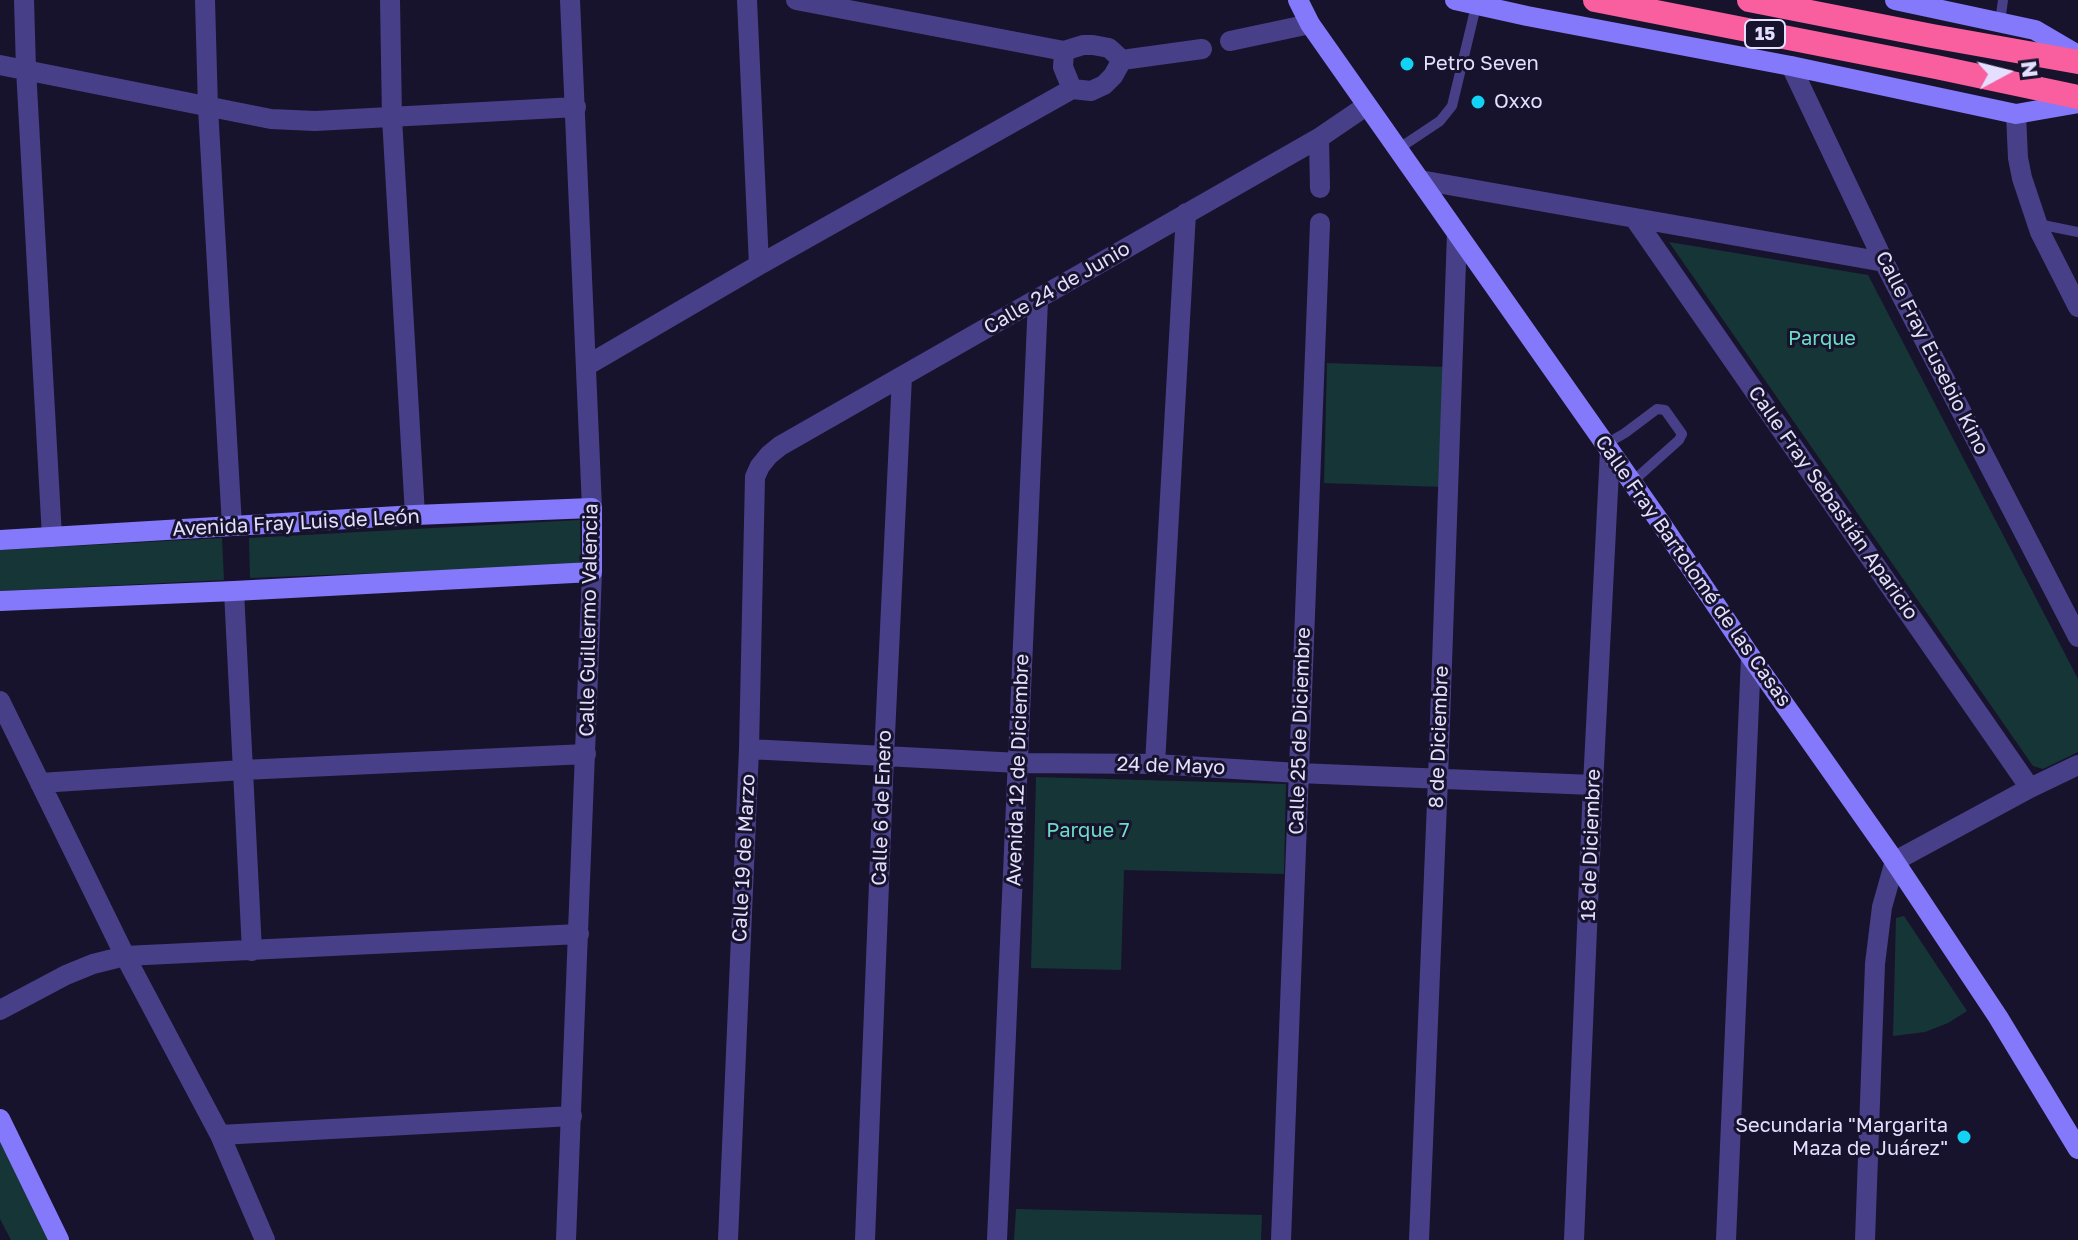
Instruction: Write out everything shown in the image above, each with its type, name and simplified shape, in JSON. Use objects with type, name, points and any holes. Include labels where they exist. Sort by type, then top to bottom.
[{"type":"highway","name":"15","points":[[1595,0],[2078,97]]},
{"type":"highway","name":"15","points":[[1749,0],[2078,62]]},
{"type":"street","points":[[24,0],[52,537]]},
{"type":"street","points":[[205,0],[208,108],[232,526]]},
{"type":"street","points":[[390,0],[392,118],[415,515]]},
{"type":"street","name":"Calle Guillermo Valencia","points":[[566,1240],[592,572],[592,508],[570,0]]},
{"type":"street","points":[[747,0],[759,265]]},
{"type":"street","points":[[796,0],[1064,51],[1093,45],[1109,48],[1122,60]]},
{"type":"street","name":"Calle Fray Bartolomé de las Casas","points":[[1298,0],[1310,24],[1366,106],[1895,861],[1998,1017],[2078,1149]]},
{"type":"street","points":[[1455,0],[1522,8],[2016,114],[2078,103]]},
{"type":"street","points":[[1895,0],[1930,3],[2035,30],[2078,55]]},
{"type":"street","points":[[1230,41],[1310,24]]},
{"type":"street","points":[[1122,60],[1202,49]]},
{"type":"street","points":[[1064,51],[1063,67],[1072,89]]},
{"type":"street","points":[[586,366],[1072,89],[1091,91],[1104,85],[1122,60]]},
{"type":"street","points":[[0,65],[271,119],[392,118],[576,107]]},
{"type":"street","name":"Calle Fray Eusebio Kino","points":[[1791,66],[1884,262],[2078,637]]},
{"type":"street","name":"Calle 24 de Junio","points":[[755,477],[760,466],[780,446],[1319,138],[1366,106]]},
{"type":"street","points":[[2016,114],[2022,178],[2038,224],[2066,272],[2077,303]]},
{"type":"street","points":[[1319,138],[1320,188]]},
{"type":"street","points":[[1420,180],[1884,262]]},
{"type":"street","points":[[1155,764],[1186,213]]},
{"type":"street","name":"Calle Fray Sebastián Aparicio","points":[[1635,219],[2030,788]]},
{"type":"street","name":"Calle 25 de Diciembre","points":[[1281,1240],[1320,223]]},
{"type":"street","name":"8 de Diciembre","points":[[1419,1240],[1457,233]]},
{"type":"street","name":"Avenida 12 de Diciembre","points":[[997,1240],[1038,300]]},
{"type":"street","name":"Calle 6 de Enero","points":[[865,1240],[902,376]]},
{"type":"street","name":"18 de Diciembre","points":[[1574,1240],[1608,448]]},
{"type":"street","name":"Calle 19 de Marzo","points":[[728,1240],[749,749],[755,477]]},
{"type":"street","name":"Avenida Fray Luis de León","points":[[0,540],[415,515],[592,508]]},
{"type":"street","points":[[0,601],[592,572]]},
{"type":"street","points":[[234,591],[252,951]]},
{"type":"street","points":[[1726,1240],[1751,657]]},
{"type":"street","points":[[0,701],[125,956],[220,1135],[265,1240]]},
{"type":"street","name":"24 de Mayo","points":[[749,749],[1019,763],[1155,764],[1593,785]]},
{"type":"street","points":[[40,783],[586,754]]},
{"type":"street","points":[[1865,1240],[1875,964],[1882,907],[1895,861],[2078,765]]},
{"type":"street","points":[[0,1010],[66,975],[125,956],[579,934]]},
{"type":"street","points":[[220,1135],[572,1116]]},
{"type":"street","points":[[0,1119],[59,1240]]},
{"type":"lane","points":[[2000,22],[2003,0]]},
{"type":"lane","points":[[1398,149],[1440,121],[1452,106],[1477,2]]},
{"type":"lane","points":[[2038,224],[2078,232]]},
{"type":"lane","points":[[1608,448],[1657,409],[1665,410],[1682,434],[1632,482]]},
{"type":"green space","name":"Parque","points":[[1669,242],[1868,275],[2078,679],[2078,752],[2043,769],[2033,766]]},
{"type":"green space","points":[[1327,363],[1448,367],[1444,487],[1324,483]]},
{"type":"green space","points":[[580,520],[581,565],[250,578],[249,538]]},
{"type":"green space","points":[[222,538],[224,580],[0,591],[0,550]]},
{"type":"green space","name":"Parque 7","points":[[1036,777],[1286,784],[1284,874],[1124,870],[1121,970],[1031,968]]},
{"type":"green space","points":[[1904,916],[1967,1011],[1925,1032],[1893,1036],[1896,918]]},
{"type":"green space","points":[[0,1133],[54,1240],[11,1240],[0,1219]]},
{"type":"green space","points":[[1016,1209],[1262,1215],[1261,1240],[1014,1240]]},
{"type":"place","name":"Petro Seven","points":[[1407,64]]},
{"type":"place","name":"Oxxo","points":[[1478,102]]},
{"type":"place","name":"Secundaria \"Margarita Maza de Juárez\"","points":[[1964,1137]]}]
